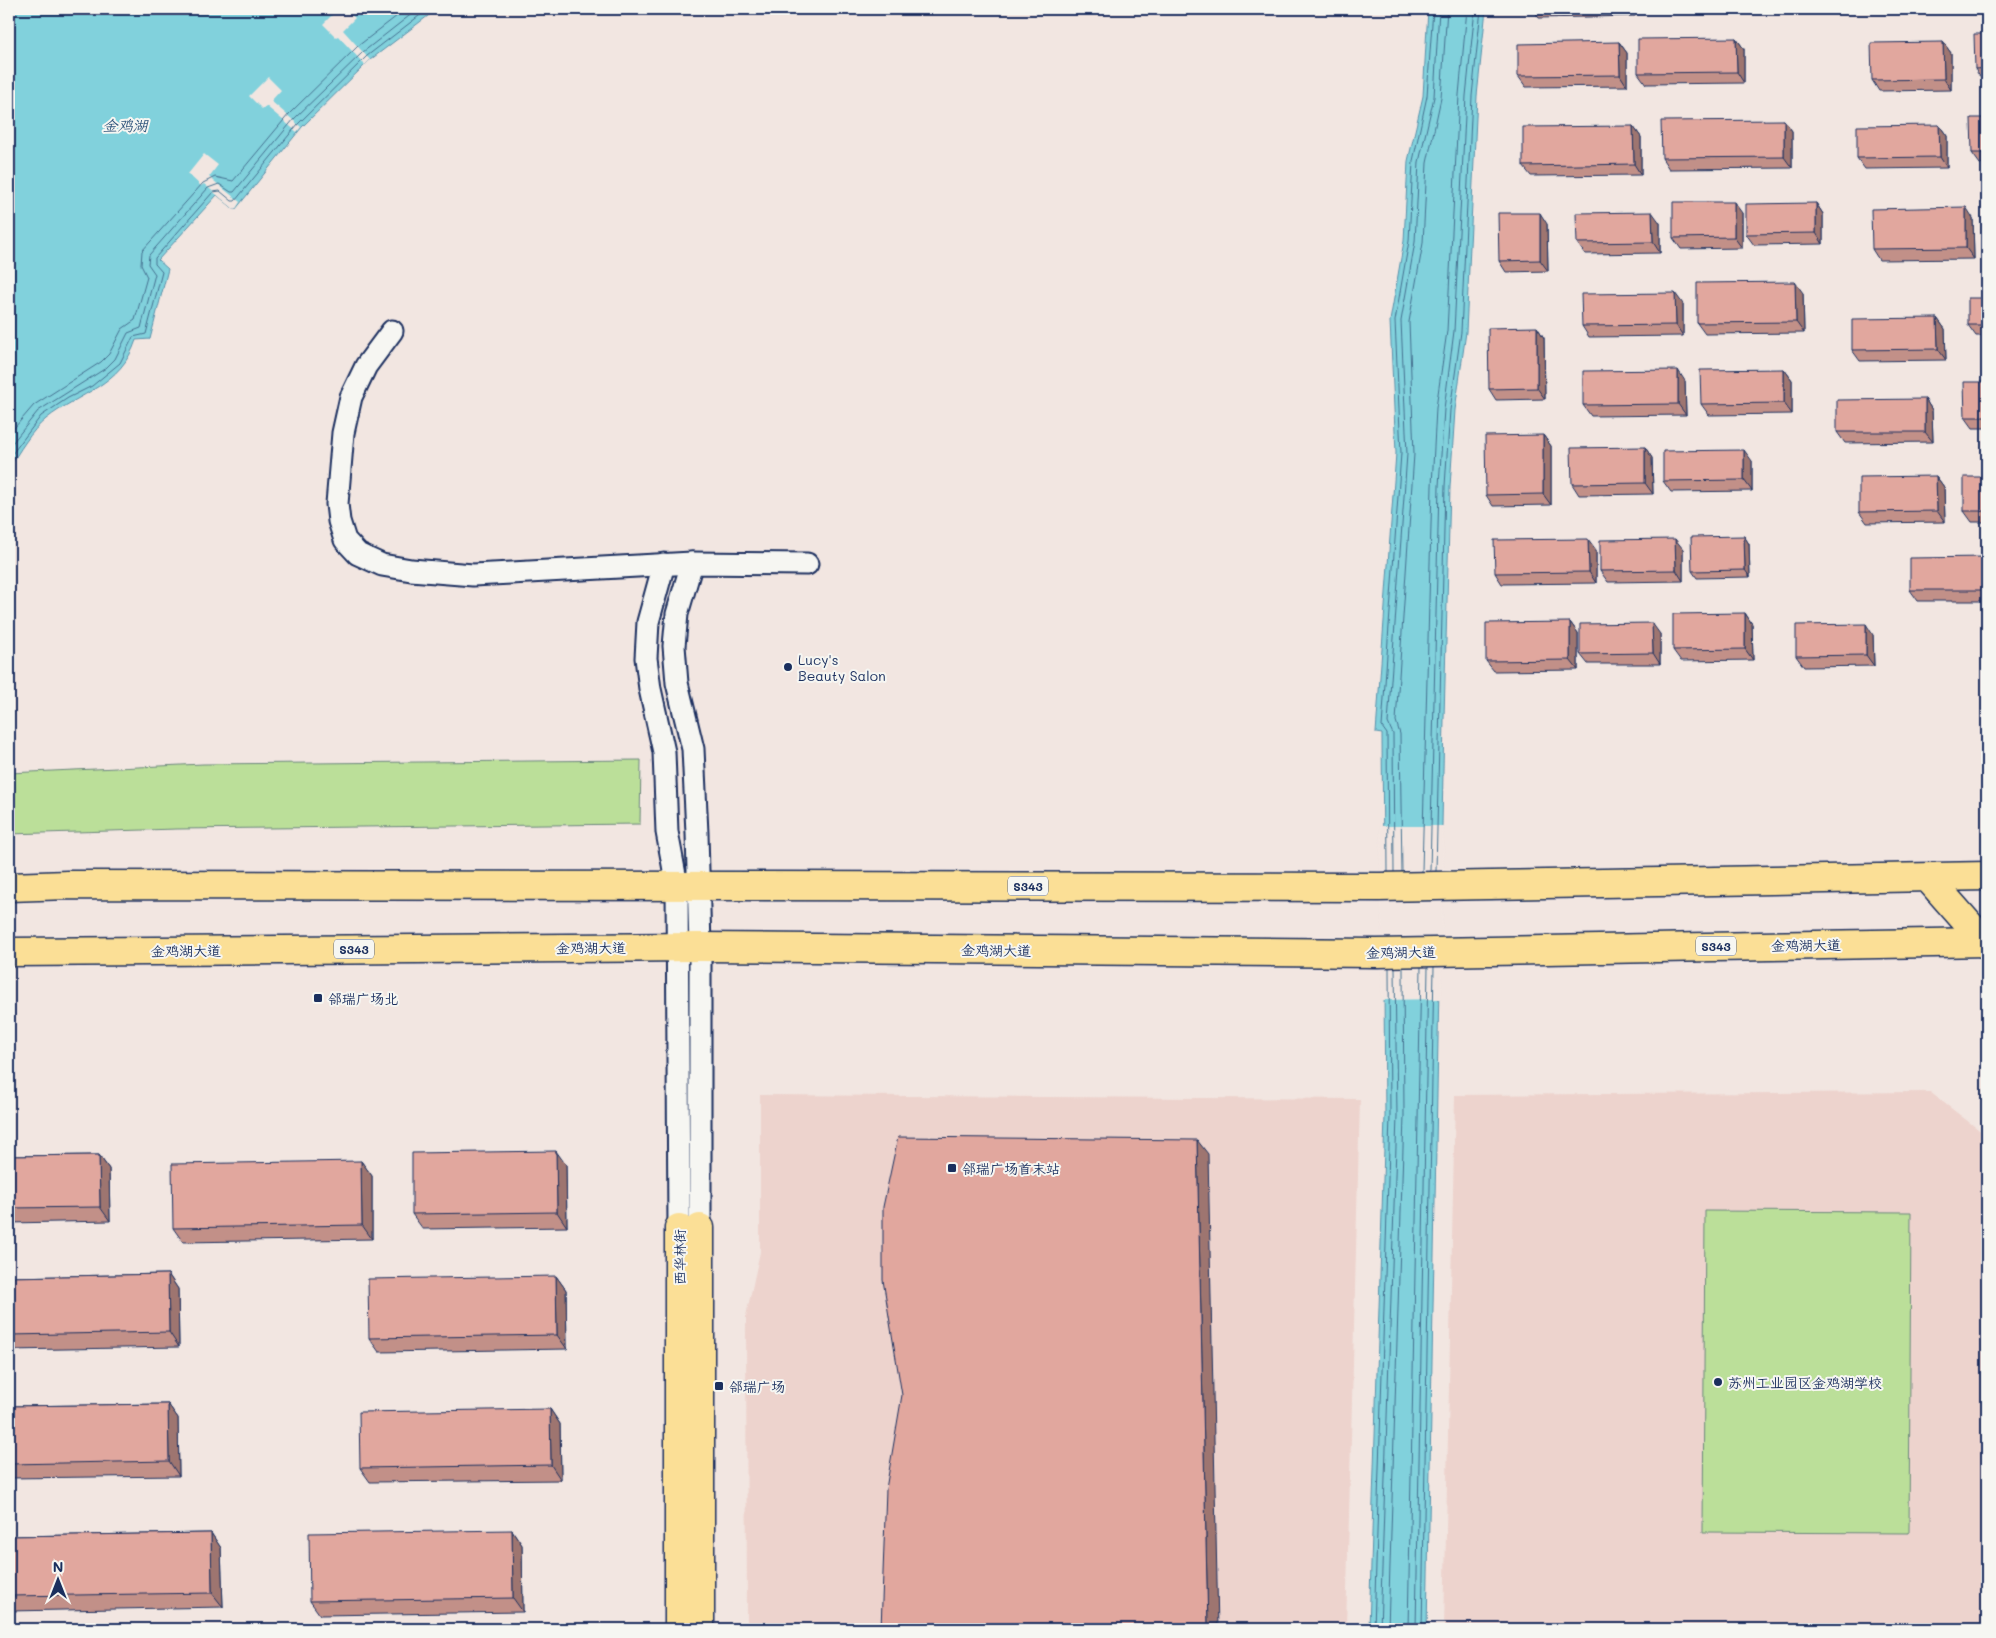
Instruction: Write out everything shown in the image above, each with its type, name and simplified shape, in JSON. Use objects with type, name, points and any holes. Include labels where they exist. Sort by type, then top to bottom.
[{"type":"main road","name":"S343","points":[[9,887],[68,885],[1379,887],[1929,879],[1987,876]]},
{"type":"main road","name":"金鸡湖大道","points":[[1929,879],[1986,943]]},
{"type":"main road","name":"金鸡湖大道","points":[[9,952],[689,947],[1377,953],[1986,943]]},
{"type":"main road","name":"西华林街","points":[[679,1629],[689,1228]]},
{"type":"main road","name":"西华林街","points":[[689,1228],[700,1629]]},
{"type":"street","points":[[392,331],[366,366],[351,397],[343,433],[337,504],[339,521],[345,540],[358,554],[382,565],[410,570],[473,575],[692,563],[808,564]]},
{"type":"street","points":[[688,886],[693,749],[677,683],[674,646],[678,614],[692,563]]},
{"type":"street","points":[[664,564],[648,622],[646,658],[650,689],[664,752],[666,832],[688,886]]},
{"type":"street","name":"西华林街","points":[[688,886],[689,1228]]},
{"type":"shaded area","name":"苏州工业园区金鸡湖学校","points":[[1930,1092],[1987,1136],[1987,1629],[1444,1629],[1455,1095]]},
{"type":"shaded area","name":"邻瑞广场","points":[[760,1095],[1360,1099],[1346,1629],[747,1629],[746,1316],[760,1252]]},
{"type":"green space","points":[[641,760],[640,824],[177,829],[9,834],[9,773],[203,764]]},
{"type":"green space","points":[[1705,1211],[1911,1212],[1909,1533],[1703,1532]]},
{"type":"water","name":"金鸡湖","points":[[9,9],[437,9],[370,60],[302,127],[235,210],[217,195],[158,260],[168,269],[150,339],[136,340],[129,355],[110,378],[59,410],[35,429],[9,468]]},
{"type":"water","points":[[1428,9],[1486,9],[1477,96],[1466,332],[1455,410],[1450,487],[1427,1629],[1369,1629],[1385,1116],[1382,734],[1376,733],[1396,453],[1390,321],[1404,241],[1408,161],[1423,96]]},
{"type":"pier","points":[[338,9],[346,9],[355,18],[343,30],[370,60],[365,65],[338,36],[336,37],[323,24]]},
{"type":"pier","points":[[268,77],[281,90],[271,101],[301,127],[297,132],[266,106],[262,109],[249,96]]},
{"type":"pier","points":[[204,154],[218,165],[209,177],[240,202],[235,210],[204,184],[201,186],[188,174]]},
{"type":"pier","points":[[1380,826],[1444,826],[1441,999],[1382,1000]]},
{"type":"building","points":[[1974,34],[1987,34],[1987,68],[1975,69]]},
{"type":"building","points":[[1736,38],[1737,72],[1638,73],[1638,39]]},
{"type":"building","points":[[1619,42],[1620,75],[1518,76],[1518,44]]},
{"type":"building","points":[[1943,42],[1944,79],[1872,80],[1871,43]]},
{"type":"building","points":[[1971,118],[1987,118],[1987,153],[1972,153]]},
{"type":"building","points":[[1784,120],[1784,157],[1662,158],[1661,121]]},
{"type":"building","points":[[1939,125],[1940,157],[1857,158],[1857,126]]},
{"type":"building","points":[[1633,126],[1634,164],[1523,166],[1523,127]]},
{"type":"building","points":[[1673,202],[1734,202],[1734,237],[1673,238]]},
{"type":"building","points":[[1985,202],[1987,202],[1987,232],[1985,232]]},
{"type":"building","points":[[1816,203],[1816,233],[1746,234],[1746,204]]},
{"type":"building","points":[[1966,207],[1966,248],[1872,249],[1871,209]]},
{"type":"building","points":[[1652,212],[1653,242],[1577,243],[1576,213]]},
{"type":"building","points":[[1498,213],[1540,213],[1540,260],[1499,261]]},
{"type":"building","points":[[1795,282],[1796,322],[1697,323],[1697,283]]},
{"type":"building","points":[[1675,293],[1676,325],[1582,326],[1581,294]]},
{"type":"building","points":[[1968,298],[1987,298],[1987,325],[1968,325]]},
{"type":"building","points":[[1937,318],[1938,349],[1852,350],[1852,319]]},
{"type":"building","points":[[1537,327],[1537,388],[1489,389],[1488,328]]},
{"type":"building","points":[[1784,369],[1784,403],[1701,404],[1700,370]]},
{"type":"building","points":[[1678,370],[1678,404],[1583,405],[1583,371]]},
{"type":"building","points":[[1964,382],[1987,382],[1987,417],[1965,417]]},
{"type":"building","points":[[1925,399],[1925,432],[1837,432],[1837,400]]},
{"type":"building","points":[[1543,435],[1543,494],[1486,495],[1485,436]]},
{"type":"building","points":[[1645,447],[1645,483],[1572,484],[1571,448]]},
{"type":"building","points":[[1744,450],[1744,480],[1663,481],[1663,451]]},
{"type":"building","points":[[1936,476],[1937,511],[1859,512],[1859,477]]},
{"type":"building","points":[[1964,477],[1987,477],[1987,511],[1964,511]]},
{"type":"building","points":[[1744,536],[1745,570],[1692,571],[1691,537]]},
{"type":"building","points":[[1588,539],[1589,572],[1495,573],[1494,540]]},
{"type":"building","points":[[1675,539],[1676,570],[1600,571],[1600,540]]},
{"type":"building","points":[[1987,557],[1987,590],[1910,590],[1910,558]]},
{"type":"building","points":[[1745,613],[1745,649],[1673,650],[1673,614]]},
{"type":"building","points":[[1570,622],[1570,660],[1486,661],[1486,623]]},
{"type":"building","points":[[1652,623],[1653,653],[1580,654],[1580,624]]},
{"type":"building","points":[[1866,624],[1866,655],[1796,656],[1796,625]]},
{"type":"building","points":[[898,1137],[1197,1140],[1208,1629],[881,1629],[886,1489],[902,1395],[883,1280],[883,1207]]},
{"type":"building","points":[[556,1151],[557,1212],[412,1214],[412,1153]]},
{"type":"building","points":[[99,1155],[100,1207],[9,1208],[9,1156]]},
{"type":"building","points":[[361,1161],[362,1225],[173,1228],[172,1164]]},
{"type":"building","points":[[168,1274],[169,1332],[9,1335],[9,1277]]},
{"type":"building","points":[[556,1276],[557,1335],[369,1338],[368,1279]]},
{"type":"building","points":[[168,1404],[169,1461],[9,1464],[9,1406]]},
{"type":"building","points":[[550,1409],[551,1465],[360,1468],[359,1412]]},
{"type":"building","points":[[512,1530],[513,1598],[310,1601],[309,1533]]},
{"type":"building","points":[[211,1533],[212,1593],[9,1596],[9,1536]]},
{"type":"place","name":"Lucy's Beauty Salon","points":[[788,667]]},
{"type":"place","name":"邻瑞广场北","points":[[318,998]]},
{"type":"place","name":"邻瑞广场首末站","points":[[952,1168]]},
{"type":"place","name":"苏州工业园区金鸡湖学校","points":[[1718,1382]]},
{"type":"place","name":"邻瑞广场","points":[[719,1386]]}]
